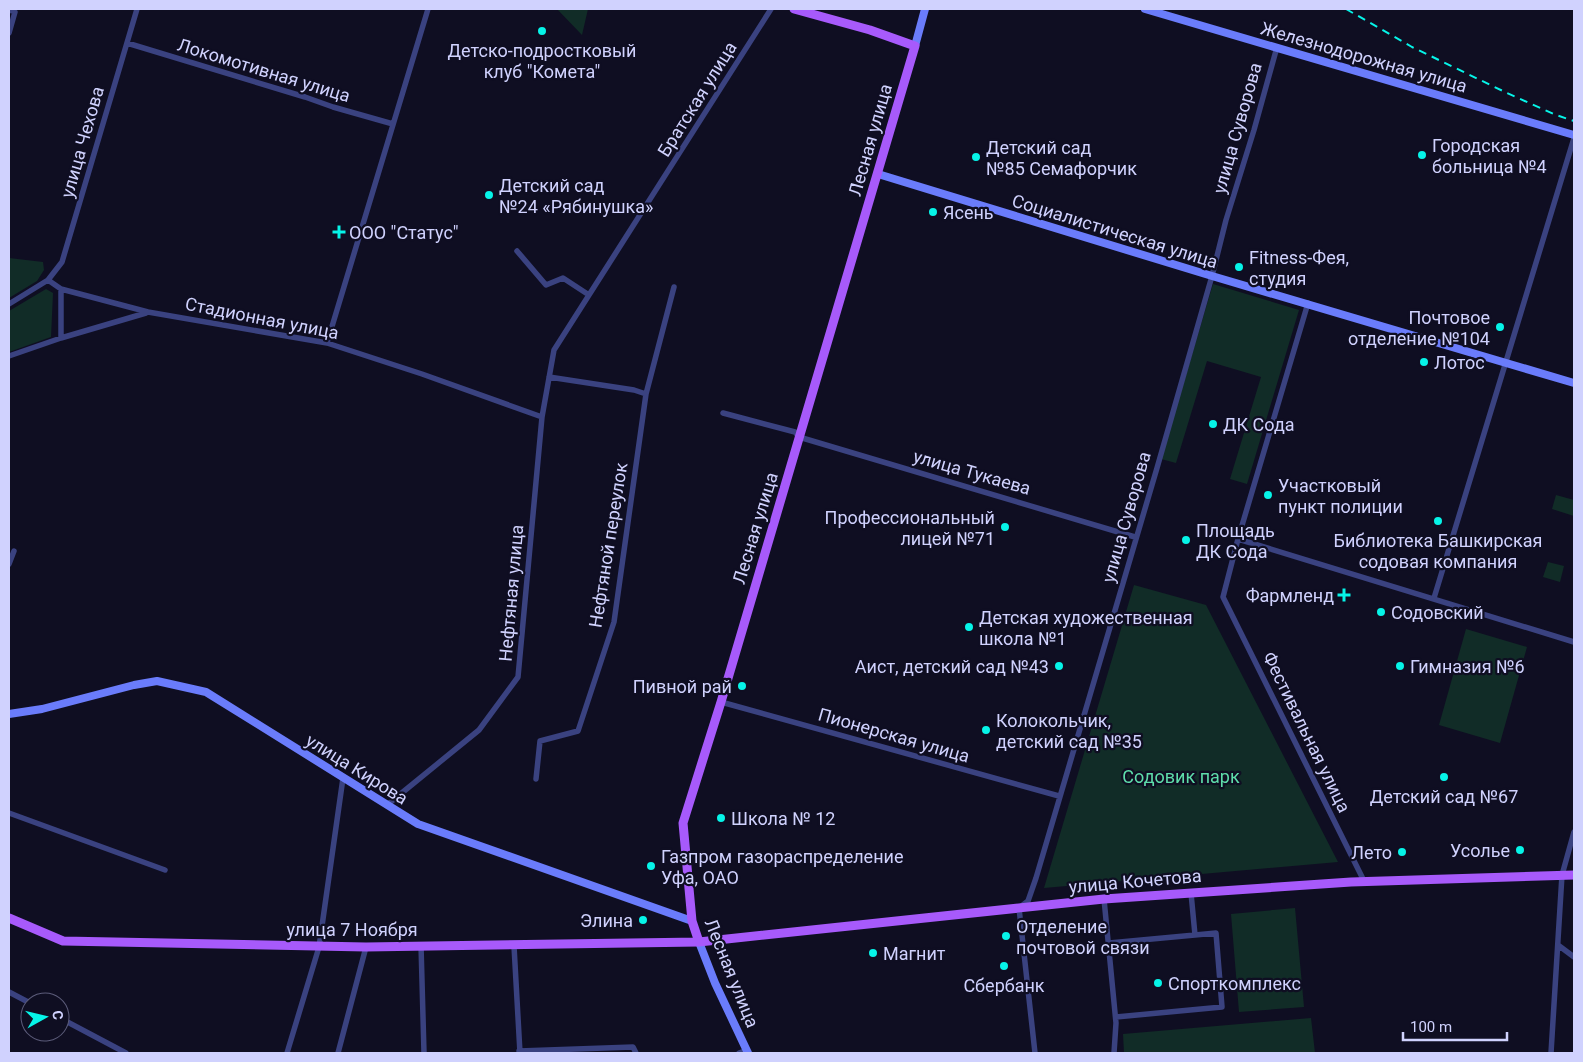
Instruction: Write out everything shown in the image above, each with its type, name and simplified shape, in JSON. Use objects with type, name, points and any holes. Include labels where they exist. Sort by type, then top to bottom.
[{"type":"main road","points":[[794,9],[870,30],[914,46]]},
{"type":"main road","name":"Лесная улица","points":[[699,942],[692,921],[683,823],[800,437],[914,46]]},
{"type":"main road","name":"улица Кочетова","points":[[699,942],[1104,899],[1364,881],[1574,875]]},
{"type":"main road","name":"улица 7 Ноября","points":[[9,918],[63,942],[366,947],[699,942]]},
{"type":"street","name":"улица Чехова","points":[[48,280],[62,262],[137,9]]},
{"type":"street","points":[[327,343],[428,9]]},
{"type":"street","name":"Братская улица","points":[[542,418],[554,350],[771,9]]},
{"type":"street","name":"Лесная улица","points":[[914,46],[925,9]]},
{"type":"street","name":"Железнодорожная улица","points":[[1145,9],[1574,137]]},
{"type":"street","points":[[9,10],[15,12],[9,32]]},
{"type":"street","name":"Локомотивная улица","points":[[127,43],[305,97],[333,108],[393,124]]},
{"type":"street","name":"улица Суворова","points":[[1028,901],[1212,276],[1226,220],[1277,47]]},
{"type":"street","points":[[1434,598],[1574,137]]},
{"type":"street","name":"Социалистическая улица","points":[[878,174],[1212,276],[1574,383]]},
{"type":"street","points":[[517,251],[546,284],[563,278],[589,295]]},
{"type":"street","points":[[9,304],[48,280]]},
{"type":"street","name":"Стадионная улица","points":[[48,280],[60,289],[148,312],[327,343],[422,374],[542,418]]},
{"type":"street","name":"Нефтяной переулок","points":[[536,779],[540,741],[578,731],[614,622],[646,394],[674,287]]},
{"type":"street","points":[[60,289],[61,338]]},
{"type":"street","points":[[1308,303],[1238,539],[1574,642]]},
{"type":"street","points":[[9,356],[148,312]]},
{"type":"street","points":[[549,377],[634,390],[646,394]]},
{"type":"street","name":"улица Тукаева","points":[[723,413],[795,432],[800,437],[1135,537]]},
{"type":"street","name":"Нефтяная улица","points":[[388,805],[479,730],[518,677],[542,418]]},
{"type":"street","name":"Фестивальная улица","points":[[1238,539],[1223,597],[1364,881]]},
{"type":"street","points":[[9,564],[14,551]]},
{"type":"street","name":"улица Кирова","points":[[9,714],[42,709],[134,685],[157,681],[206,692],[418,824],[692,921]]},
{"type":"street","name":"Пионерская улица","points":[[720,702],[1059,796]]},
{"type":"street","points":[[287,1053],[318,946],[343,778]]},
{"type":"street","points":[[9,814],[165,870]]},
{"type":"street","points":[[1551,1053],[1562,875],[1574,832]]},
{"type":"street","points":[[1191,893],[1194,935]]},
{"type":"street","points":[[1104,899],[1116,1018],[1114,1053]]},
{"type":"street","points":[[1035,1053],[1019,908],[1028,901],[1037,906]]},
{"type":"street","points":[[1109,943],[1216,933],[1222,1007],[1116,1018]]},
{"type":"street","name":"Лесная улица","points":[[699,942],[745,1052]]},
{"type":"street","points":[[421,945],[424,1053]]},
{"type":"street","points":[[1558,945],[1574,957]]},
{"type":"street","points":[[514,946],[520,1052],[632,1047],[636,1053]]},
{"type":"street","points":[[338,1053],[366,947]]},
{"type":"street","points":[[70,1023],[126,1053]]},
{"type":"green space","points":[[557,9],[588,9],[582,35]]},
{"type":"green space","points":[[9,258],[43,262],[44,270],[37,281],[9,298]]},
{"type":"green space","points":[[1213,284],[1299,310],[1247,484],[1230,479],[1261,377],[1207,361],[1176,463],[1161,459]]},
{"type":"green space","points":[[46,289],[53,293],[51,337],[9,352],[9,311]]},
{"type":"green space","points":[[1556,495],[1574,500],[1574,516],[1552,509]]},
{"type":"green space","points":[[1548,562],[1564,566],[1560,582],[1543,577]]},
{"type":"green space","name":"Содовик парк","points":[[1134,585],[1206,605],[1338,862],[1044,888]]},
{"type":"green space","points":[[1466,629],[1527,647],[1500,743],[1439,725]]},
{"type":"green space","points":[[1295,908],[1304,1007],[1239,1012],[1231,914]]},
{"type":"green space","points":[[1311,1018],[1315,1053],[1124,1053],[1123,1034]]},
{"type":"railway","points":[[1346,9],[1412,47],[1507,93],[1574,121]]},
{"type":"place","name":"Детско-подростковый клуб \"Комета\"","points":[[542,31]]},
{"type":"place","name":"Городская больница №4","points":[[1422,155]]},
{"type":"place","name":"Детский сад №85 Семафорчик","points":[[976,157]]},
{"type":"place","name":"Детский сад №24 «Рябинушка»","points":[[489,195]]},
{"type":"place","name":"Ясень","points":[[933,212]]},
{"type":"place","name":"ООО \"Статус\"","points":[[339,232]]},
{"type":"place","name":"Fitness-Фея, студия","points":[[1239,267]]},
{"type":"place","name":"Почтовое отделение №104","points":[[1500,327]]},
{"type":"place","name":"Лотос","points":[[1424,362]]},
{"type":"place","name":"ДК Сода","points":[[1213,424]]},
{"type":"place","name":"Участковый пункт полиции","points":[[1268,495]]},
{"type":"place","name":"Библиотека Башкирская содовая компания","points":[[1438,521]]},
{"type":"place","name":"Профессиональный лицей №71","points":[[1005,527]]},
{"type":"place","name":"Площадь ДК Сода","points":[[1186,540]]},
{"type":"place","name":"Фармленд","points":[[1344,595]]},
{"type":"place","name":"Содовский","points":[[1381,612]]},
{"type":"place","name":"Детская художественная школа №1","points":[[969,627]]},
{"type":"place","name":"Аист, детский сад №43","points":[[1059,666]]},
{"type":"place","name":"Гимназия №6","points":[[1400,666]]},
{"type":"place","name":"Пивной рай","points":[[742,686]]},
{"type":"place","name":"Колокольчик, детский сад №35","points":[[986,730]]},
{"type":"place","name":"Детский сад №67","points":[[1444,777]]},
{"type":"place","name":"Школа № 12","points":[[721,818]]},
{"type":"place","name":"Усолье","points":[[1520,850]]},
{"type":"place","name":"Лето","points":[[1402,852]]},
{"type":"place","name":"Газпром газораспределение Уфа, ОАО","points":[[651,866]]},
{"type":"place","name":"Элина","points":[[643,920]]},
{"type":"place","name":"Отделение почтовой связи","points":[[1006,936]]},
{"type":"place","name":"Магнит","points":[[873,953]]},
{"type":"place","name":"Сбербанк","points":[[1004,966]]},
{"type":"place","name":"Спорткомплекс","points":[[1158,983]]}]
